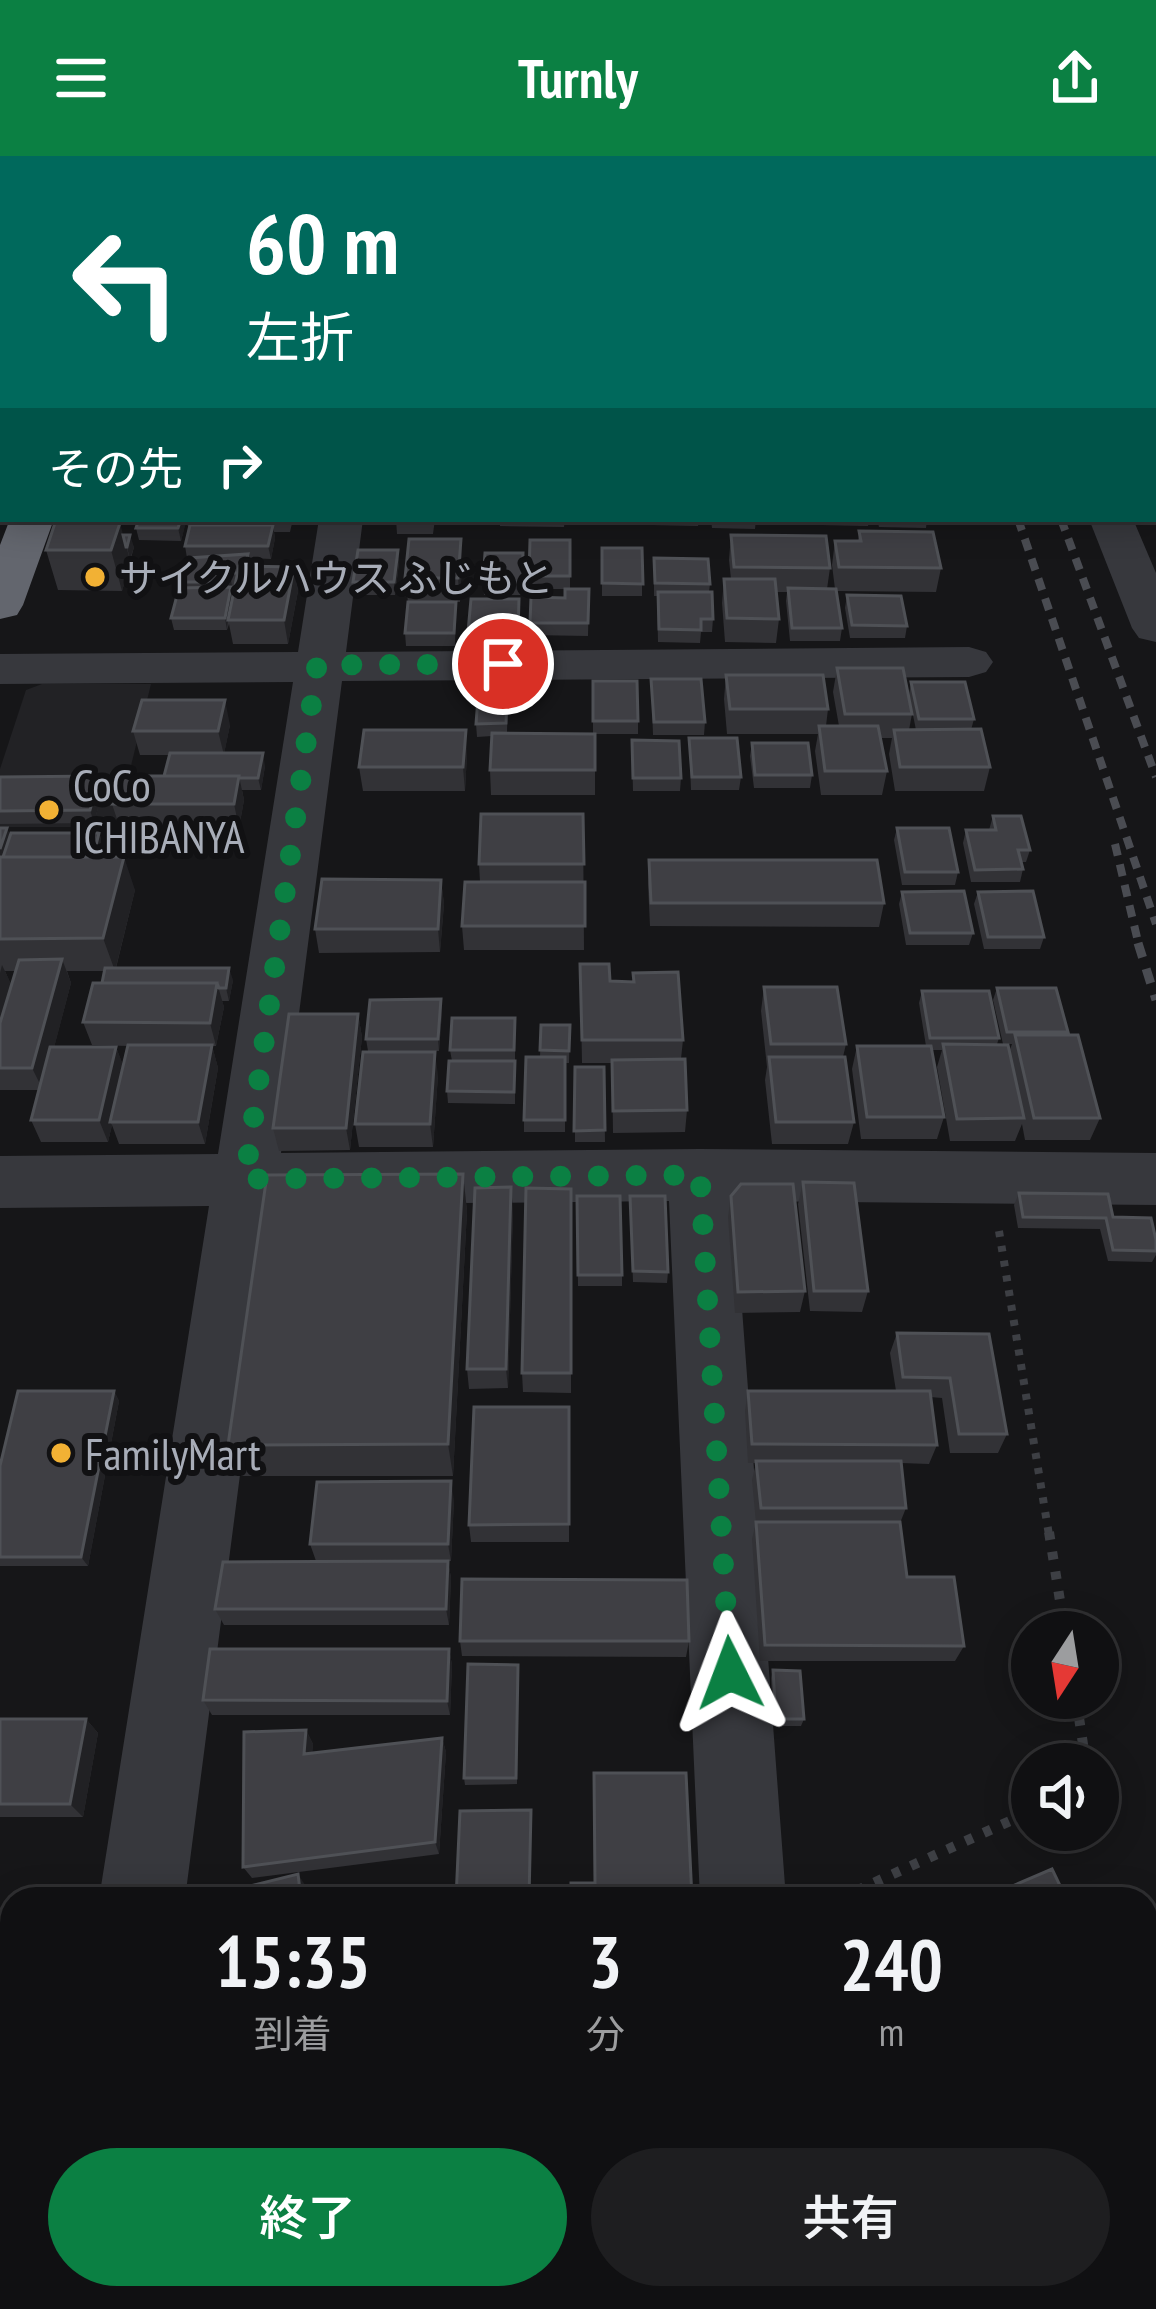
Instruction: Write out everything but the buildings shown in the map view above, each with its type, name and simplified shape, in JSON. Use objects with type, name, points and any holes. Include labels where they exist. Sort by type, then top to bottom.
[{"type":"highway","points":[[0,604],[31,522]]},
{"type":"street","points":[[144,1887],[340,522]]},
{"type":"street","points":[[1114,522],[1144,572],[1156,628]]},
{"type":"street","points":[[0,669],[969,662]]},
{"type":"street","points":[[700,1175],[742,1887]]},
{"type":"street","points":[[0,1183],[700,1175],[1156,1179]]},
{"type":"path","points":[[991,1177],[1062,1611]]},
{"type":"path","points":[[864,1887],[1011,1821]]},
{"type":"shaded area","points":[[42,684],[151,684],[116,827],[0,827],[0,769],[26,690]]},
{"type":"railway","points":[[1019,522],[1156,924]]},
{"type":"railway","points":[[1062,522],[1156,777]]},
{"type":"railway","points":[[1115,844],[1139,946]]},
{"type":"railway","points":[[1138,943],[1156,1000]]},
{"type":"place","name":"サイクルハウス ふじもと","points":[[95,577]]},
{"type":"place","name":"CoCo ICHIBANYA","points":[[49,810]]},
{"type":"place","name":"FamilyMart","points":[[61,1453]]},
{"type":"route","points":[[503,664],[317,665],[245,1179],[700,1175],[730,1673]]}]
